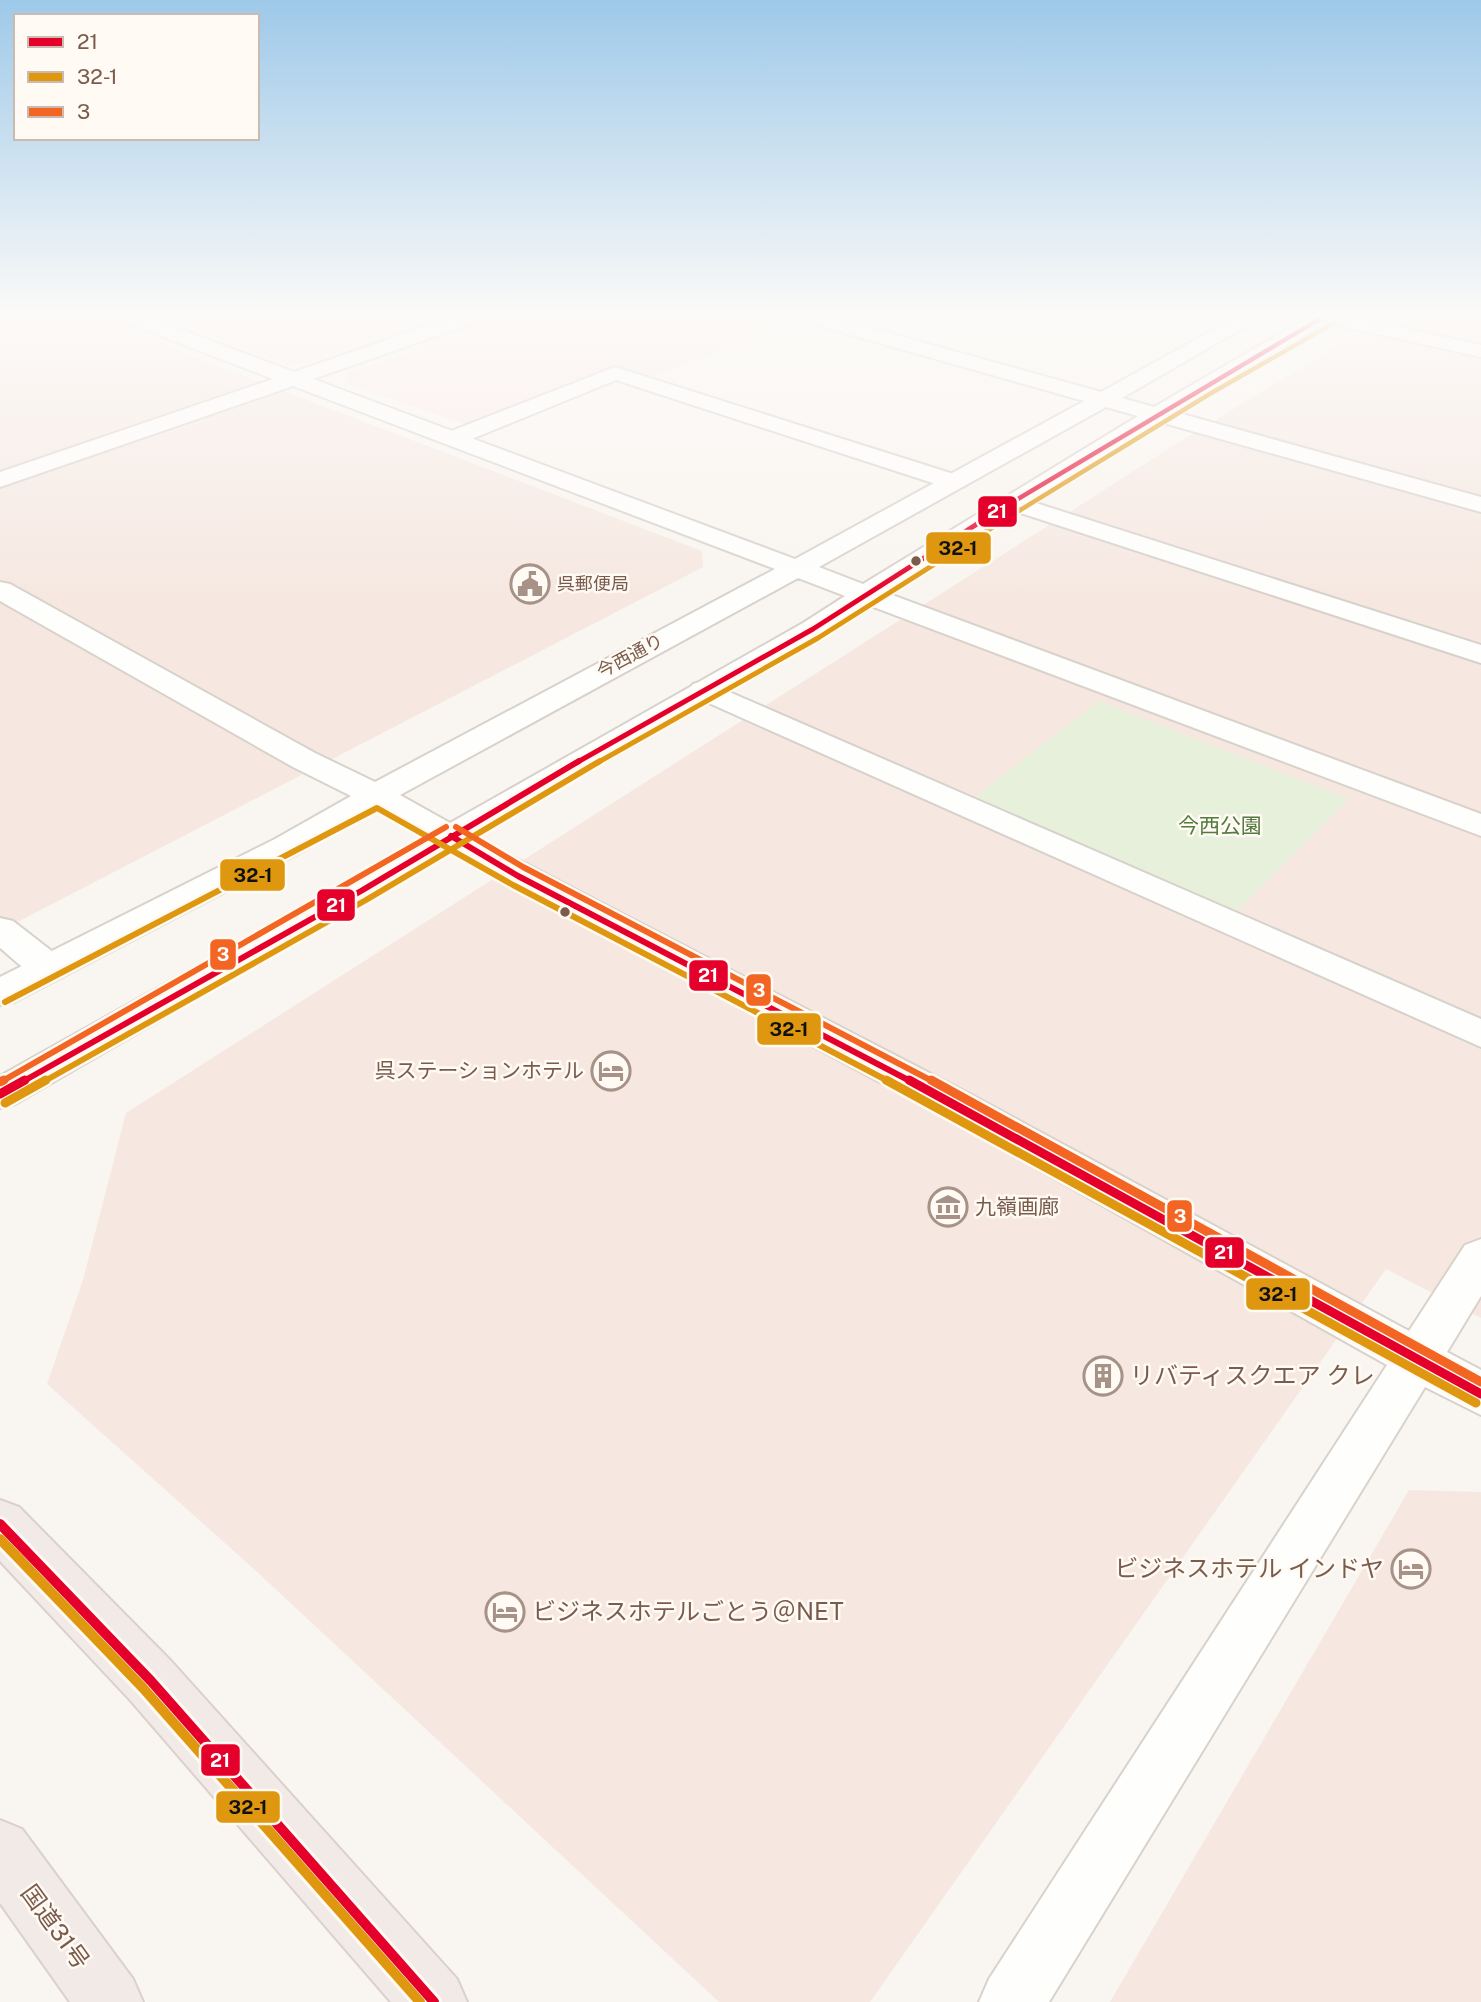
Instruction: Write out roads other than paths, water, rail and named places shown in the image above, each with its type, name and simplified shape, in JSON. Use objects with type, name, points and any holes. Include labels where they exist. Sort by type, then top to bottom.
[{"type":"highway","points":[[0,1524],[151,1681],[434,2002]]},
{"type":"highway","name":"国道31号","points":[[0,1851],[110,2002]]},
{"type":"street","points":[[0,480],[212,407]]},
{"type":"street","points":[[372,407],[1481,826]]},
{"type":"street","points":[[454,438],[530,407]]},
{"type":"street","points":[[722,407],[954,482]]},
{"type":"street","name":"今西通り","points":[[0,993],[287,846],[1088,407]]},
{"type":"street","points":[[1127,407],[1481,505]]},
{"type":"street","points":[[0,1094],[813,629],[1172,407]]},
{"type":"street","points":[[1014,503],[1481,654]]},
{"type":"street","points":[[0,590],[304,760],[452,836],[518,876],[951,1102],[1481,1394]]},
{"type":"street","points":[[704,690],[1481,1034]]},
{"type":"street","points":[[0,929],[49,968]]},
{"type":"street","points":[[1012,2002],[1481,1256]]},
{"type":"place","name":"呉郵便局","points":[[530,584]]},
{"type":"place","name":"呉ステーションホテル","points":[[611,1071]]},
{"type":"place","name":"九嶺画廊","points":[[948,1207]]},
{"type":"place","name":"リバティスクエア クレ","points":[[1103,1376]]},
{"type":"place","name":"ビジネスホテル インドヤ","points":[[1411,1569]]},
{"type":"place","name":"ビジネスホテルごとう＠NET","points":[[505,1612]]},
{"type":"park label","name":"今西公園","points":[[1220,826]]}]
